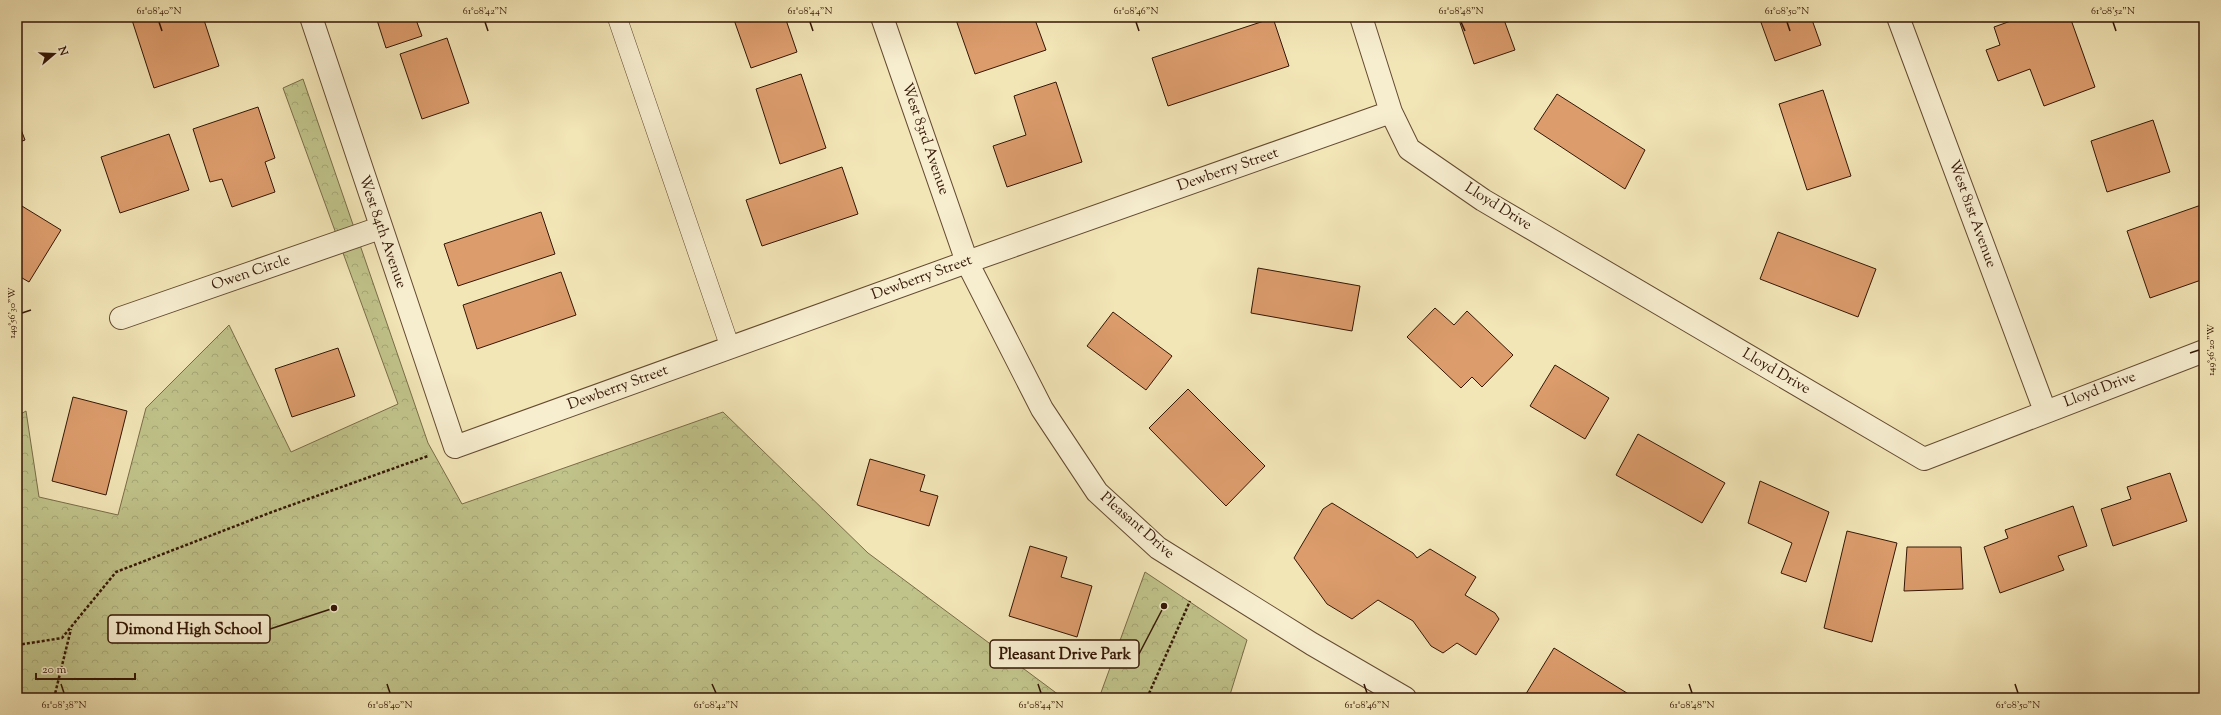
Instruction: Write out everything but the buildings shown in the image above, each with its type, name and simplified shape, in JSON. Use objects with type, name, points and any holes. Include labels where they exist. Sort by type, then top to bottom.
[{"type":"street","name":"West 84th Avenue","points":[[311,17],[380,228],[455,447]]},
{"type":"street","name":"West 83rd Avenue","points":[[882,17],[967,262]]},
{"type":"street","points":[[1361,17],[1391,112]]},
{"type":"street","name":"West 81st Avenue","points":[[1898,17],[2045,411]]},
{"type":"street","name":"Dewberry Street","points":[[455,447],[967,262],[1391,112]]},
{"type":"street","name":"Lloyd Drive","points":[[1391,112],[1409,149],[1483,200],[1924,459],[2045,411],[2204,351]]},
{"type":"street","name":"Owen Circle","points":[[121,318],[380,228]]},
{"type":"street","name":"Pleasant Drive","points":[[967,262],[1042,409],[1097,492],[1158,548],[1201,576],[1405,698]]},
{"type":"lane","points":[[617,17],[730,347]]},
{"type":"path","points":[[17,645],[62,638],[116,572],[280,509],[455,447]]},
{"type":"path","points":[[1147,698],[1201,576]]},
{"type":"path","points":[[54,698],[72,627]]},
{"type":"green space","points":[[303,79],[428,443],[462,504],[723,412],[868,553],[1063,698],[17,698],[17,416],[26,411],[39,497],[118,515],[146,408],[229,325],[291,452],[398,404],[283,88]]},
{"type":"green space","points":[[1145,572],[1247,640],[1229,698],[1099,698]]},
{"type":"place","name":"Pleasant Drive Park","points":[[1164,606]]},
{"type":"place","name":"Dimond High School","points":[[334,608]]}]
